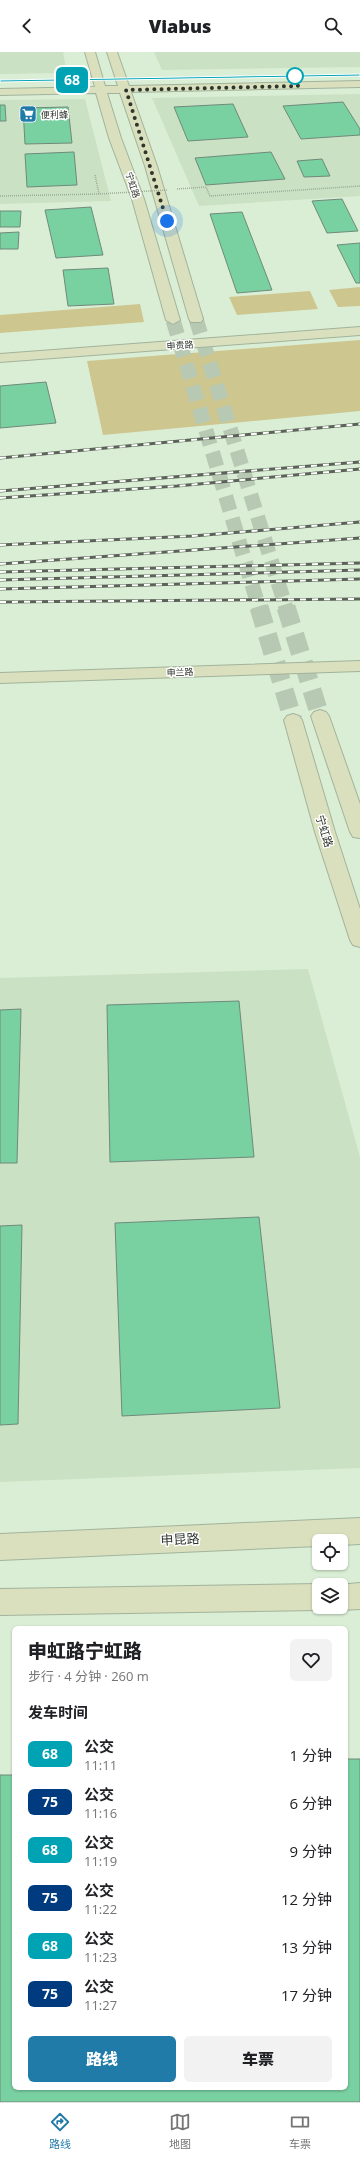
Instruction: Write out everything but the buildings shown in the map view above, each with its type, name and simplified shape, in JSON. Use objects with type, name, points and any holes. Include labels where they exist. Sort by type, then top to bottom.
[{"type":"main road","name":"宁虹路","points":[[90,52],[114,138],[138,199],[173,320]]},
{"type":"main road","points":[[112,52],[151,166],[196,319]]},
{"type":"main road","points":[[0,92],[100,85],[360,76]]},
{"type":"main road","points":[[0,82],[100,85]]},
{"type":"main road","points":[[124,84],[360,84]]},
{"type":"main road","name":"申贵路","points":[[0,345],[360,319]]},
{"type":"main road","name":"申贵路","points":[[0,358],[360,331]]},
{"type":"main road","name":"申兰路","points":[[0,678],[360,666]]},
{"type":"main road","points":[[320,716],[360,832]]},
{"type":"main road","name":"宁虹路","points":[[293,720],[325,832],[360,940]]},
{"type":"main road","name":"申昆路","points":[[0,1547],[360,1531]]},
{"type":"main road","points":[[348,1597],[360,1596]]},
{"type":"main road","points":[[0,1602],[312,1597]]},
{"type":"path","points":[[95,175],[99,194]]},
{"type":"path","points":[[175,189],[206,187],[210,196],[360,186]]},
{"type":"path","points":[[0,196],[99,194],[167,190]]},
{"type":"shaded area","points":[[0,52],[63,52],[67,73],[0,74]]},
{"type":"shaded area","points":[[154,52],[360,52],[360,67],[162,70]]},
{"type":"shaded area","points":[[360,94],[360,196],[199,206],[152,98]]},
{"type":"shaded area","points":[[85,99],[111,201],[0,204],[0,100]]},
{"type":"shaded area","points":[[360,287],[360,306],[338,307],[329,290]]},
{"type":"shaded area","points":[[310,291],[318,309],[237,315],[229,297]]},
{"type":"shaded area","points":[[140,304],[144,322],[0,333],[0,315]]},
{"type":"shaded area","points":[[360,340],[360,411],[103,435],[87,361]]},
{"type":"shaded area","points":[[308,969],[360,1157],[360,1468],[0,1482],[0,978]]},
{"type":"tunnel","points":[[196,319],[286,608]]},
{"type":"tunnel","points":[[173,320],[259,608]]},
{"type":"tunnel","points":[[259,607],[293,720]]},
{"type":"tunnel","points":[[286,607],[320,716]]},
{"type":"railway","points":[[0,458],[360,424]]},
{"type":"railway","points":[[0,491],[360,462]]},
{"type":"railway","points":[[0,498],[177,486],[360,469]]},
{"type":"railway","points":[[0,545],[193,536],[360,522]]},
{"type":"railway","points":[[0,564],[360,538]]},
{"type":"railway","points":[[0,572],[360,563]]},
{"type":"railway","points":[[0,580],[360,570]]},
{"type":"railway","points":[[0,589],[360,579]]},
{"type":"railway","points":[[0,602],[360,599]]},
{"type":"bus line","name":"68","points":[[0,82],[360,76]]},
{"type":"place","name":"便利蜂","points":[[28,114]]},
{"type":"route","points":[[167,221],[126,90],[298,86],[295,76]]}]
